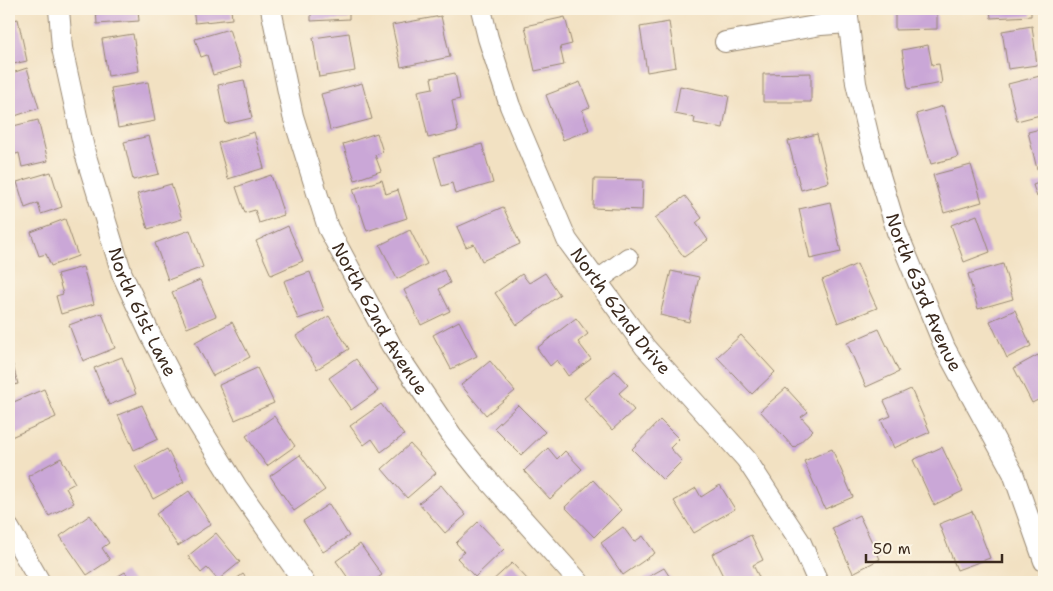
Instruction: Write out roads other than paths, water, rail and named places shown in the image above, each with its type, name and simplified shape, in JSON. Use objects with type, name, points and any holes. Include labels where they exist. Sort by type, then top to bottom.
[{"type":"street","name":"North 61st Lane","points":[[59,9],[62,48],[85,153],[122,274],[151,336],[190,411],[237,487],[304,582]]},
{"type":"street","name":"North 62nd Avenue","points":[[271,9],[293,116],[328,228],[391,345],[455,440],[480,471],[579,582]]},
{"type":"street","name":"North 62nd Drive","points":[[481,9],[488,38],[510,106],[567,240],[645,347],[746,458],[800,543],[818,582]]},
{"type":"street","points":[[725,42],[821,25],[847,16]]},
{"type":"street","name":"North 63rd Avenue","points":[[847,16],[856,84],[870,142],[897,232],[945,348],[1013,473],[1044,561]]},
{"type":"street","points":[[596,281],[628,258]]},
{"type":"street","points":[[9,528],[40,582]]}]
